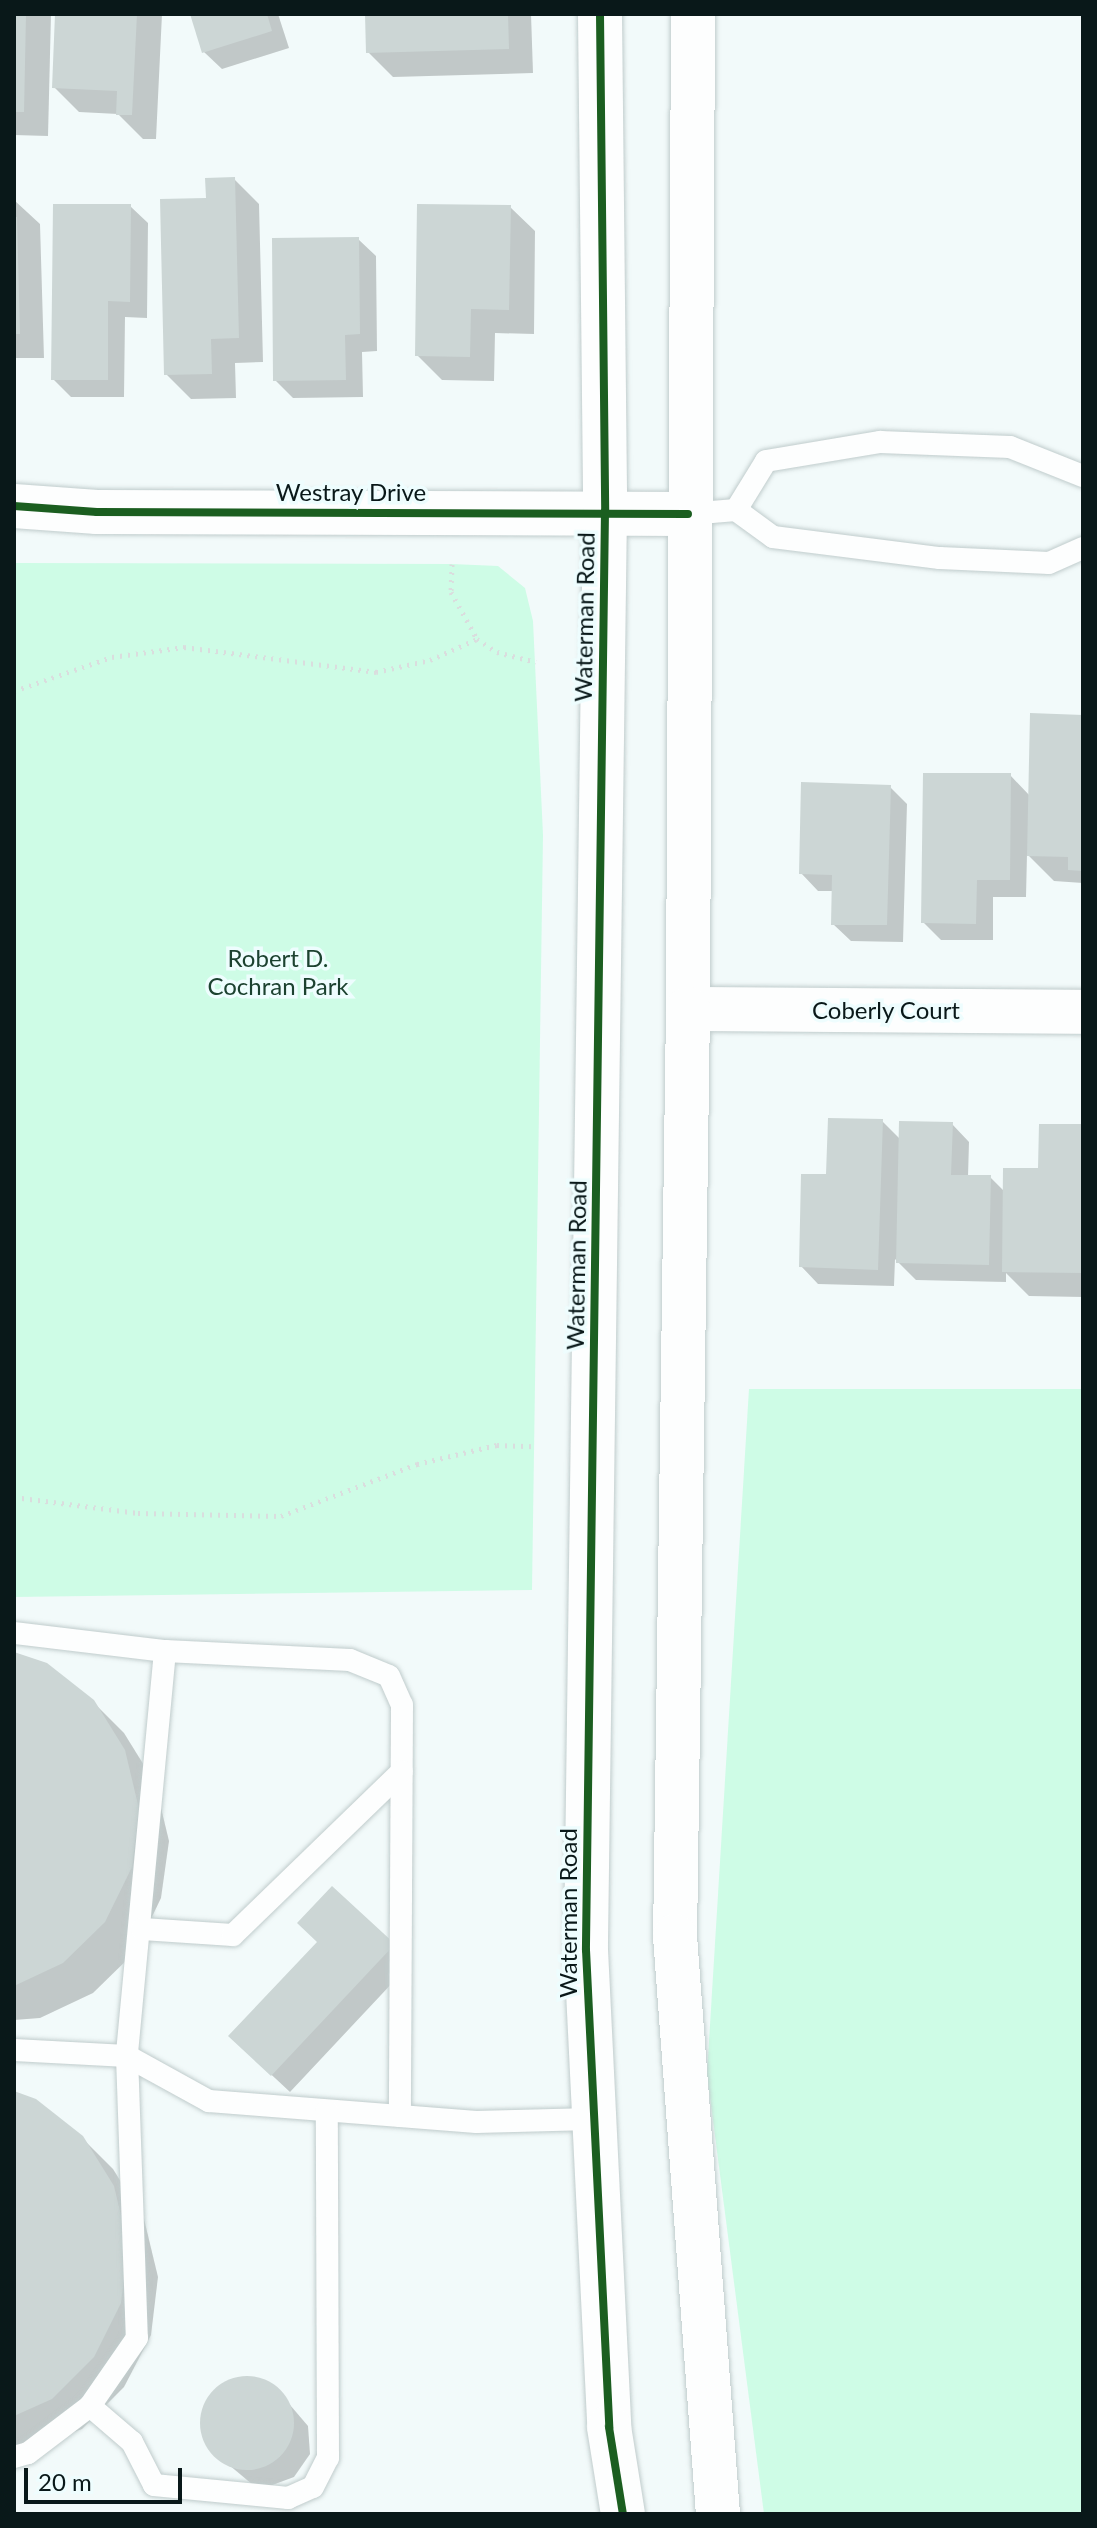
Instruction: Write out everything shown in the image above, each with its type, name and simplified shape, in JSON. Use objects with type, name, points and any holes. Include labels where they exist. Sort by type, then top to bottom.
[{"type":"street","name":"Waterman Road","points":[[600,14],[605,511],[586,1950],[609,2427],[623,2514]]},
{"type":"street","points":[[693,14],[688,514],[688,1009],[675,1936],[718,2514]]},
{"type":"street","name":"Westray Drive","points":[[14,506],[97,512],[605,511],[688,514]]},
{"type":"street","name":"Coberly Court","points":[[688,1009],[1083,1012]]},
{"type":"lane","points":[[736,510],[766,461],[880,442],[1010,447],[1083,476]]},
{"type":"lane","points":[[688,514],[736,510],[773,537],[940,558],[1049,563],[1083,548]]},
{"type":"lane","points":[[14,1633],[165,1651],[350,1660],[389,1676],[402,1705],[400,2116]]},
{"type":"lane","points":[[14,2457],[28,2453],[90,2406],[137,2338],[127,2056],[142,1929],[165,1651]]},
{"type":"lane","points":[[142,1929],[233,1935],[402,1771]]},
{"type":"lane","points":[[14,2050],[127,2056],[209,2101],[476,2122],[592,2119]]},
{"type":"lane","points":[[90,2406],[132,2442],[154,2485],[288,2498],[313,2487],[328,2458],[327,2111]]},
{"type":"path","points":[[452,564],[451,592],[477,639],[497,652],[536,662]]},
{"type":"path","points":[[14,691],[112,657],[184,647],[376,672],[430,660],[477,639]]},
{"type":"path","points":[[14,1497],[151,1514],[281,1516],[417,1464],[497,1445],[534,1446]]},
{"type":"green space","name":"Robert D. Cochran Park","points":[[14,563],[498,566],[525,588],[533,621],[543,835],[532,1590],[14,1597]]},
{"type":"green space","points":[[749,1389],[1083,1389],[1083,2514],[764,2514],[707,2074]]},
{"type":"building","points":[[14,14],[26,14],[24,112],[14,112]]},
{"type":"building","points":[[55,14],[137,14],[132,115],[116,115],[117,91],[52,88]]},
{"type":"building","points":[[190,14],[267,14],[272,31],[202,53]]},
{"type":"building","points":[[365,14],[508,14],[509,49],[366,53]]},
{"type":"building","points":[[235,177],[239,338],[211,339],[212,374],[164,375],[160,199],[206,198],[205,178]]},
{"type":"building","points":[[53,204],[131,204],[130,302],[108,301],[108,380],[51,380]]},
{"type":"building","points":[[417,204],[511,205],[509,310],[471,309],[470,357],[415,356]]},
{"type":"building","points":[[14,217],[17,217],[20,334],[14,334]]},
{"type":"building","points":[[359,237],[360,334],[345,335],[346,380],[273,381],[272,238]]},
{"type":"building","points":[[1030,713],[1083,715],[1083,871],[1068,870],[1068,857],[1027,856]]},
{"type":"building","points":[[923,773],[1011,773],[1010,880],[977,880],[976,924],[921,923]]},
{"type":"building","points":[[801,782],[891,785],[887,925],[831,925],[832,875],[799,874]]},
{"type":"building","points":[[828,1118],[883,1119],[878,1270],[799,1267],[801,1174],[826,1174]]},
{"type":"building","points":[[899,1121],[953,1122],[951,1175],[991,1175],[989,1265],[896,1263]]},
{"type":"building","points":[[1039,1124],[1083,1124],[1083,1273],[1002,1272],[1003,1168],[1038,1168]]},
{"type":"building","points":[[14,1652],[47,1663],[94,1700],[125,1750],[139,1809],[132,1867],[105,1922],[63,1963],[14,1986]]},
{"type":"building","points":[[332,1886],[395,1944],[271,2076],[228,2036],[317,1942],[297,1923]]},
{"type":"building","points":[[14,2091],[36,2099],[83,2136],[114,2186],[128,2245],[121,2303],[94,2357],[52,2399],[14,2416]]},
{"type":"building","points":[[247,2376],[265,2380],[280,2390],[290,2405],[294,2423],[290,2441],[280,2456],[265,2466],[247,2470],[229,2466],[214,2456],[204,2441],[200,2423],[204,2405],[214,2390],[229,2380]]},
{"type":"cycle path","points":[[600,14],[605,511],[586,1950],[609,2427],[623,2514]]},
{"type":"cycle path","points":[[14,506],[97,512],[688,514]]}]
